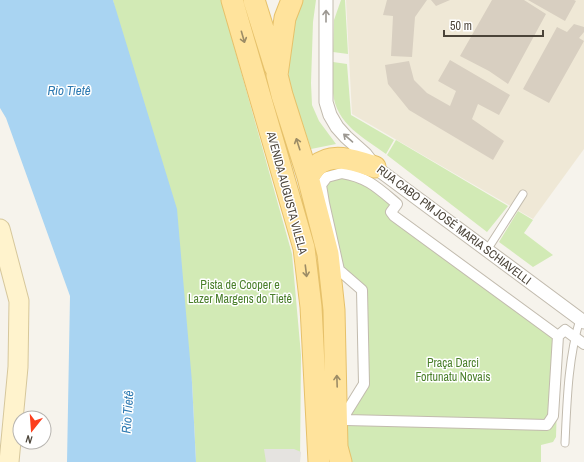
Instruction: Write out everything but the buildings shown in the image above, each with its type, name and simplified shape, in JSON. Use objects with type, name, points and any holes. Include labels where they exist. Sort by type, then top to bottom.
[{"type":"main road","name":"AVENIDA AUGUSTA VILELA","points":[[232,0],[304,248],[311,307],[319,462]]},
{"type":"main road","points":[[254,0],[277,75]]},
{"type":"main road","name":"AVENIDA AUGUSTA VILELA","points":[[292,0],[285,18],[277,75],[308,177],[329,261],[334,310],[338,457]]},
{"type":"main road","points":[[308,177],[317,166],[331,159],[352,159],[375,167]]},
{"type":"main road","points":[[0,229],[18,301],[18,367],[9,462]]},
{"type":"main road","points":[[309,462],[313,352]]},
{"type":"street","name":"RUA CABO PM JOSÉ MARIA SCHIAVELLI","points":[[326,0],[326,102],[330,115],[346,138],[365,154],[375,167],[582,321]]},
{"type":"street","points":[[558,336],[394,216],[391,212],[397,204],[371,183],[355,175],[342,173],[327,176],[321,185],[340,270],[362,290],[364,384],[346,413],[346,420],[547,425],[553,416],[558,336],[565,330],[584,344]]},
{"type":"lane","points":[[487,250],[524,194]]},
{"type":"lane","points":[[565,443],[568,384],[574,337],[582,321]]},
{"type":"shaded area","points":[[346,0],[584,0],[584,149],[533,219],[352,114]]},
{"type":"shaded area","points":[[264,449],[294,449],[301,452],[300,462],[266,462]]},
{"type":"green space","name":"Pista de Cooper e Lazer Margens do Tietê","points":[[113,0],[221,0],[292,254],[301,355],[300,462],[196,462],[192,382]]},
{"type":"green space","points":[[300,0],[316,0],[313,22],[311,83],[312,105],[319,121],[336,144],[311,149],[289,83],[287,38]]},
{"type":"green space","points":[[341,0],[345,0],[348,54],[333,52],[334,20]]},
{"type":"green space","points":[[333,62],[347,64],[351,115],[394,140],[386,154],[360,136],[345,122],[339,113],[335,104],[333,93]]},
{"type":"green space","points":[[396,140],[508,206],[487,232],[387,155]]},
{"type":"green space","name":"Praça Darci Fortunatu Novais","points":[[343,170],[401,203],[395,211],[559,334],[556,437],[553,442],[541,445],[541,462],[347,462],[343,422],[362,382],[359,290],[336,270],[321,179]]},
{"type":"green space","points":[[518,211],[533,220],[524,233],[553,255],[533,267],[499,242]]},
{"type":"water","name":"Rio Tietê","points":[[0,0],[113,0],[177,209],[192,382],[196,462],[67,462],[70,296],[6,118],[0,108]]}]
